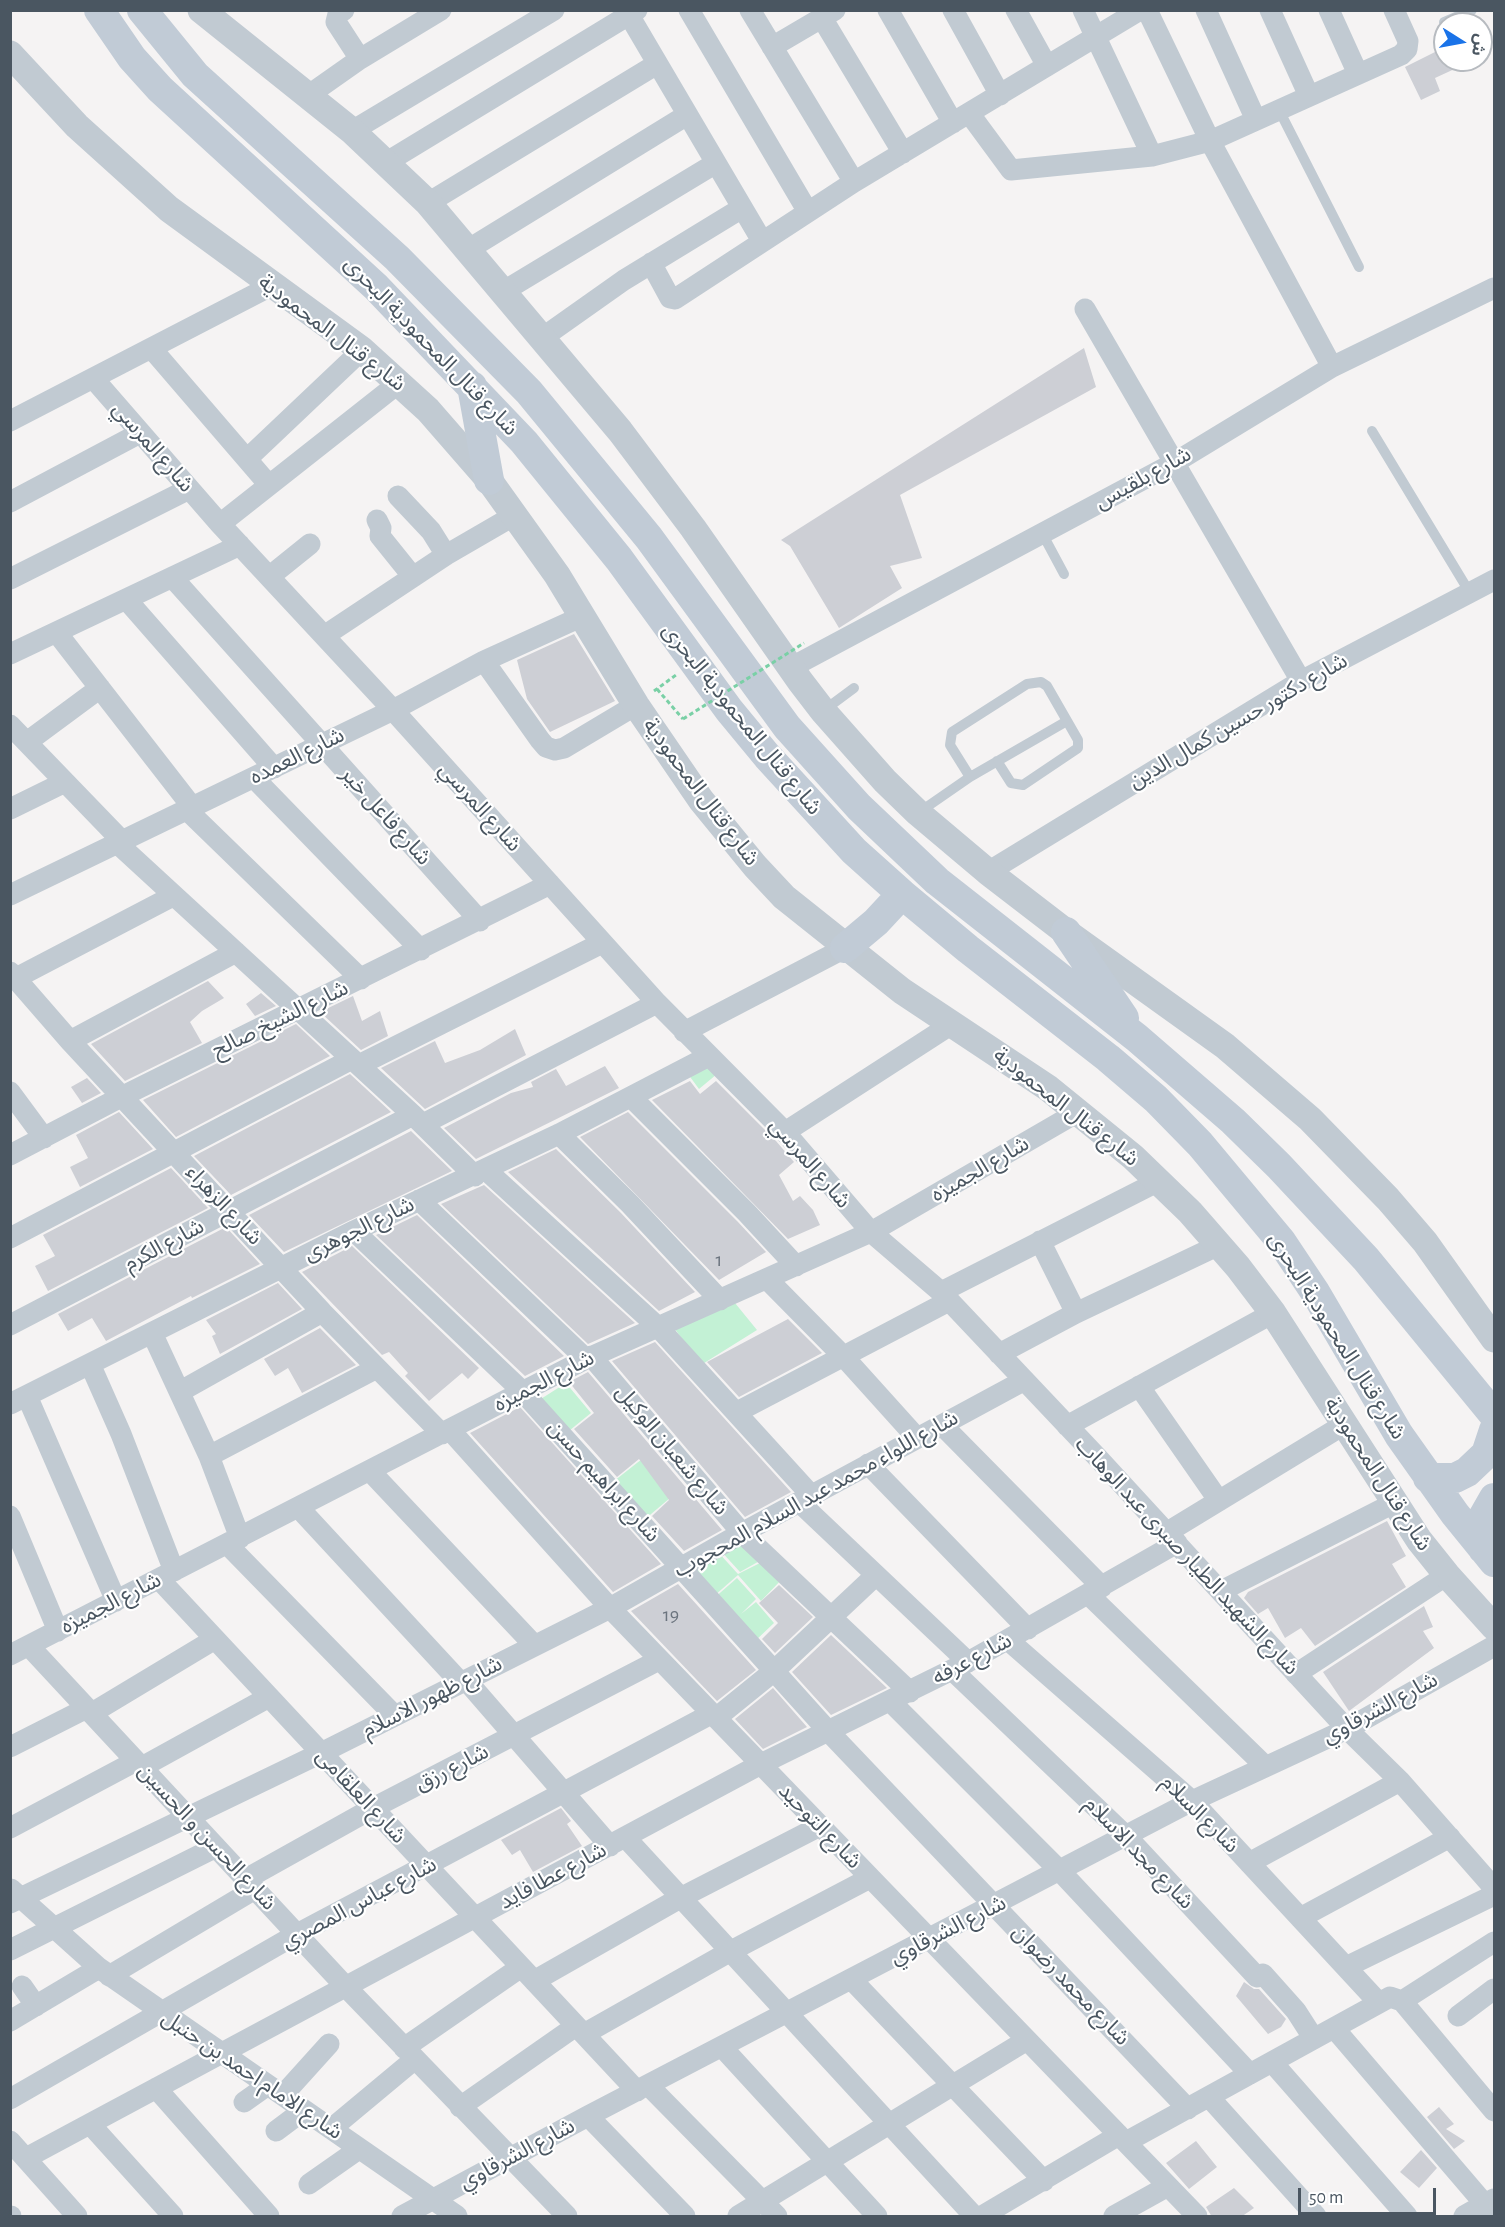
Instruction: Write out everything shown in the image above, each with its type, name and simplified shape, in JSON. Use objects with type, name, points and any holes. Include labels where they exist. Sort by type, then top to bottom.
[{"type":"main road","name":"شارع قنال المحمودية البحرى","points":[[99,10],[126,50],[160,89],[360,272],[472,386],[573,500],[693,663],[766,756],[809,804],[902,894],[1108,1058],[1155,1099],[1200,1144],[1281,1240],[1315,1292],[1371,1391],[1428,1478],[1489,1555]]},
{"type":"main road","name":"شارع قنال المحمودية البحرى","points":[[142,10],[195,75],[397,258],[529,392],[649,538],[787,727],[859,807],[937,881],[1137,1038],[1233,1122],[1323,1212],[1387,1284],[1494,1415]]},
{"type":"main road","points":[[472,386],[489,480]]},
{"type":"main road","points":[[845,948],[876,922],[902,894]]},
{"type":"main road","points":[[1066,932],[1137,1038]]},
{"type":"main road","points":[[1494,1415],[1494,1422]]},
{"type":"main road","points":[[1428,1478],[1448,1479],[1467,1472],[1486,1454],[1494,1430]]},
{"type":"main road","points":[[1489,1555],[1482,1519],[1494,1498]]},
{"type":"street","points":[[201,10],[306,97],[352,131],[428,202],[658,479],[790,668],[823,711],[885,781],[918,813],[988,872],[1066,932],[1225,1046],[1310,1119],[1350,1158],[1417,1234],[1493,1333]]},
{"type":"street","points":[[344,10],[338,14],[336,22],[360,59]]},
{"type":"street","points":[[306,97],[360,59],[441,10]]},
{"type":"street","points":[[352,131],[554,10]]},
{"type":"street","points":[[689,10],[808,212]]},
{"type":"street","points":[[750,10],[854,182]]},
{"type":"street","points":[[888,10],[961,118],[1011,170],[1152,156],[1210,141],[1401,55],[1407,49],[1407,38],[1394,10]]},
{"type":"street","points":[[953,10],[1000,95]]},
{"type":"street","points":[[1016,10],[1047,66]]},
{"type":"street","points":[[1083,10],[1152,156]]},
{"type":"street","points":[[651,263],[670,298],[675,298],[854,182],[1140,10]]},
{"type":"street","points":[[1147,10],[1210,141],[1332,367]]},
{"type":"street","points":[[1206,10],[1256,120]]},
{"type":"street","points":[[1270,10],[1309,96]]},
{"type":"street","points":[[1329,10],[1358,74]]},
{"type":"street","points":[[387,162],[631,12],[657,64],[762,241]]},
{"type":"street","points":[[772,47],[828,14],[903,153]]},
{"type":"street","name":"شارع قنال المحمودية","points":[[10,54],[31,79],[122,169],[169,210],[362,350],[400,382],[489,480],[584,616],[646,697],[701,800],[734,842],[784,897],[845,948],[902,991],[1017,1066],[1078,1112],[1159,1181],[1219,1245],[1273,1313],[1394,1503],[1447,1575],[1494,1627]]},
{"type":"street","points":[[428,202],[657,64]]},
{"type":"street","points":[[469,249],[687,115]]},
{"type":"street","points":[[504,291],[716,163]]},
{"type":"street","points":[[542,338],[651,263],[742,208]]},
{"type":"street","points":[[10,422],[271,286]]},
{"type":"street","name":"شارع بلقيس","points":[[790,668],[1174,462],[1332,367],[1494,288]]},
{"type":"street","points":[[1085,309],[1301,681]]},
{"type":"street","points":[[152,349],[269,485]]},
{"type":"street","points":[[247,459],[362,350]]},
{"type":"street","name":"شارع المرسي","points":[[93,378],[220,524],[393,710],[602,944],[684,1032],[785,1132],[871,1232]]},
{"type":"street","points":[[220,524],[400,382]]},
{"type":"street","points":[[10,502],[140,433]]},
{"type":"street","points":[[10,579],[189,489]]},
{"type":"street","points":[[398,496],[431,531],[446,555]]},
{"type":"street","points":[[324,636],[446,555],[515,515]]},
{"type":"street","points":[[377,520],[381,528],[380,536],[413,577]]},
{"type":"street","points":[[269,577],[310,544]]},
{"type":"street","points":[[12,652],[57,633],[240,545]]},
{"type":"street","name":"شارع فاعل خير","points":[[172,578],[480,921]]},
{"type":"street","name":"شارع دكتور حسين كمال الدين","points":[[988,872],[1301,681],[1494,580]]},
{"type":"street","points":[[126,599],[274,768]]},
{"type":"street","name":"شارع العمده","points":[[10,895],[393,710],[484,661],[584,616]]},
{"type":"street","points":[[57,633],[190,809],[361,979]]},
{"type":"street","points":[[484,661],[540,740],[546,747],[555,750],[564,748],[646,697]]},
{"type":"street","points":[[27,742],[100,688]]},
{"type":"street","name":"شارع مجد الاسلام","points":[[10,725],[173,896],[418,1119],[658,1327],[737,1412],[805,1498],[875,1576],[1126,1836],[1257,1977],[1263,1974],[1296,2011],[1314,2039]]},
{"type":"street","points":[[254,778],[421,950]]},
{"type":"street","points":[[10,809],[65,782]]},
{"type":"street","name":"شارع الشيخ صالح","points":[[10,1155],[123,1096],[480,921],[550,884]]},
{"type":"street","points":[[13,975],[173,896]]},
{"type":"street","points":[[10,1238],[175,1152],[356,1062],[602,944]]},
{"type":"street","points":[[684,1032],[845,948]]},
{"type":"street","points":[[70,1041],[236,952]]},
{"type":"street","name":"شارع الزهراء","points":[[13,975],[70,1041],[322,1312],[377,1368],[446,1432]]},
{"type":"street","name":"شارع الكرم","points":[[10,1325],[229,1211],[657,1003]]},
{"type":"street","points":[[785,1132],[952,1024]]},
{"type":"street","name":"شارع الجوهرى","points":[[19,1400],[354,1231],[559,1134],[709,1056]]},
{"type":"street","points":[[10,1092],[44,1138]]},
{"type":"street","points":[[631,1097],[747,1213],[796,1266]]},
{"type":"street","name":"شارع الجميزه","points":[[20,1650],[589,1357],[871,1232],[1078,1112]]},
{"type":"street","points":[[559,1134],[630,1204],[720,1300]]},
{"type":"street","points":[[737,1412],[843,1358],[1040,1241],[1159,1181]]},
{"type":"street","name":"شارع شعبان الوكيل","points":[[419,1200],[589,1357],[742,1533],[910,1692]]},
{"type":"street","name":"شارع ابراهيم حسن","points":[[354,1231],[522,1391],[829,1732]]},
{"type":"street","name":"شارع الشهيد الطيار صبرى عبد الوهاب","points":[[871,1232],[945,1297],[1172,1538],[1347,1729],[1400,1780],[1494,1888]]},
{"type":"street","points":[[1040,1241],[1076,1313]]},
{"type":"street","points":[[999,1354],[1076,1313],[1219,1245]]},
{"type":"street","points":[[766,1279],[916,1438]]},
{"type":"street","points":[[181,1391],[322,1312]]},
{"type":"street","points":[[1067,1426],[1273,1313]]},
{"type":"street","points":[[152,1333],[181,1391],[209,1456],[233,1541],[394,1715]]},
{"type":"street","points":[[90,1365],[129,1453],[167,1575]]},
{"type":"street","points":[[209,1456],[377,1368]]},
{"type":"street","name":"شارع اللواء محمد عبد السلام المحجوب","points":[[610,1608],[805,1498],[1023,1381]]},
{"type":"street","points":[[1138,1386],[1219,1501]]},
{"type":"street","points":[[19,1400],[116,1601]]},
{"type":"street","name":"شارع عرفه","points":[[761,1764],[891,1702],[1096,1591],[1172,1538],[1219,1501],[1345,1424]]},
{"type":"street","points":[[942,1425],[1096,1591],[1265,1766]]},
{"type":"street","name":"شارع التوحيد","points":[[446,1432],[610,1608],[1197,2217]]},
{"type":"street","points":[[868,1464],[1028,1629]]},
{"type":"street","points":[[370,1471],[534,1645]]},
{"type":"street","points":[[1221,1591],[1394,1503]]},
{"type":"street","points":[[298,1507],[463,1681],[563,1792],[680,1898],[974,2217]]},
{"type":"street","points":[[10,1516],[58,1631]]},
{"type":"street","name":"شارع العلقامى","points":[[167,1575],[215,1639],[580,2030],[777,2217]]},
{"type":"street","points":[[1296,1674],[1447,1575]]},
{"type":"street","name":"شارع عباس المصري","points":[[10,2099],[297,1934],[563,1792],[714,1716],[774,1671],[832,1619],[875,1576]]},
{"type":"street","name":"شارع ظهور الاسلام","points":[[14,1896],[189,1817],[610,1608]]},
{"type":"street","points":[[10,1747],[89,1711],[215,1639]]},
{"type":"street","name":"شارع السلام","points":[[1008,1640],[1191,1801],[1379,2003]]},
{"type":"street","name":"شارع الشرقاوي","points":[[402,2217],[588,2116],[995,1906],[1191,1801],[1347,1729],[1494,1646]]},
{"type":"street","name":"شارع الحسن و الحسين","points":[[20,1650],[89,1711],[460,2108],[567,2217]]},
{"type":"street","name":"شارع رزق","points":[[10,2021],[104,1972],[373,1808],[659,1659]]},
{"type":"street","points":[[10,1828],[268,1697]]},
{"type":"street","points":[[891,1702],[1060,1871],[1250,2074]]},
{"type":"street","name":"شارع محمد رضوان","points":[[829,1732],[1188,2109]]},
{"type":"street","name":"شارع عطا فايد","points":[[26,2158],[761,1764]]},
{"type":"street","points":[[1249,1863],[1400,1780]]},
{"type":"street","points":[[331,2129],[409,2054],[527,1974],[820,1826]]},
{"type":"street","points":[[1300,1918],[1450,1837]]},
{"type":"street","points":[[10,1950],[51,1927],[216,1847]]},
{"type":"street","points":[[460,2108],[580,2030],[870,1878]]},
{"type":"street","points":[[1346,1967],[1494,1895]]},
{"type":"street","name":"شارع الامام احمد بن حنبل","points":[[14,1896],[104,1972],[457,2217]]},
{"type":"street","points":[[1402,2001],[1494,1942]]},
{"type":"street","points":[[852,1980],[1044,2181]]},
{"type":"street","points":[[22,1986],[36,2006]]},
{"type":"street","points":[[1458,2016],[1494,1989]]},
{"type":"street","points":[[982,2217],[1122,2138],[1188,2109],[1390,1997],[1402,2001],[1494,2111]]},
{"type":"street","points":[[1334,2028],[1491,2206],[1464,2217]]},
{"type":"street","points":[[738,2217],[1027,2040]]},
{"type":"street","points":[[244,2102],[275,2090],[329,2044]]},
{"type":"street","points":[[722,2047],[877,2217]]},
{"type":"street","points":[[1272,2062],[1407,2217]]},
{"type":"street","points":[[156,2088],[269,2217]]},
{"type":"street","points":[[1209,2097],[1316,2217]]},
{"type":"street","points":[[276,2131],[304,2110]]},
{"type":"street","points":[[588,2116],[685,2217]]},
{"type":"street","points":[[90,2124],[173,2217]]},
{"type":"street","points":[[11,2141],[77,2217]]},
{"type":"street","points":[[309,2184],[359,2149]]},
{"type":"street","points":[[1114,2217],[1168,2186]]},
{"type":"lane","points":[[1279,110],[1359,267]]},
{"type":"lane","points":[[1372,431],[1470,593]]},
{"type":"lane","points":[[1042,532],[1064,574]]},
{"type":"lane","points":[[970,777],[950,745],[952,732],[1027,684],[1041,682],[1047,686],[1078,740],[1078,748],[1028,782],[1017,785],[1011,783],[997,761]]},
{"type":"lane","points":[[823,711],[854,688]]},
{"type":"lane","points":[[918,813],[970,777],[1066,721]]},
{"type":"path","points":[[693,663],[646,697],[683,719],[804,643]]},
{"type":"green space","points":[[682,1066],[723,1069],[699,1089]]},
{"type":"green space","points":[[735,1303],[757,1330],[701,1365],[672,1325]]},
{"type":"green space","points":[[566,1383],[591,1413],[564,1435],[536,1402]]},
{"type":"green space","points":[[642,1459],[670,1498],[644,1520],[609,1485]]},
{"type":"green space","points":[[741,1537],[763,1559],[740,1572],[719,1549]]},
{"type":"green space","points":[[718,1552],[738,1574],[764,1561],[783,1578],[761,1601],[738,1575],[714,1596],[688,1568]]},
{"type":"green space","points":[[737,1578],[756,1599],[741,1614],[756,1602],[774,1623],[753,1643],[713,1599]]},
{"type":"building","points":[[1433,53],[1433,72],[1448,72],[1435,78],[1440,91],[1421,100],[1405,67]]},
{"type":"building","points":[[1084,348],[1096,387],[900,495],[922,558],[890,566],[902,588],[839,628],[790,546],[781,540]]},
{"type":"building","points":[[574,634],[615,701],[550,732],[527,699],[517,660]]},
{"type":"building","points":[[208,981],[224,998],[202,1011],[190,1022],[202,1043],[125,1081],[91,1044]]},
{"type":"building","points":[[261,993],[276,1006],[255,1016],[246,1004]]},
{"type":"building","points":[[353,996],[362,1021],[380,1011],[388,1036],[361,1050],[320,1012]]},
{"type":"building","points":[[296,1024],[330,1056],[176,1137],[143,1100]]},
{"type":"building","points":[[515,1029],[526,1055],[425,1109],[381,1068],[435,1041],[445,1063],[480,1050]]},
{"type":"building","points":[[605,1066],[619,1088],[476,1159],[444,1128],[511,1093],[533,1087],[531,1082],[556,1069],[566,1086]]},
{"type":"building","points":[[350,1074],[391,1112],[231,1195],[194,1156]]},
{"type":"building","points":[[87,1078],[101,1093],[82,1103],[71,1087]]},
{"type":"building","points":[[690,1081],[700,1094],[716,1081],[776,1141],[794,1162],[779,1175],[793,1201],[800,1196],[813,1210],[820,1225],[788,1239],[652,1100]]},
{"type":"building","points":[[119,1112],[153,1149],[80,1187],[70,1167],[88,1158],[76,1135]]},
{"type":"building","points":[[628,1112],[766,1252],[719,1280],[580,1137]]},
{"type":"building","points":[[411,1131],[452,1171],[284,1252],[249,1215]]},
{"type":"building","points":[[556,1149],[621,1213],[695,1292],[659,1311],[508,1172]]},
{"type":"building","points":[[171,1168],[208,1208],[48,1291],[35,1266],[55,1256],[43,1235]]},
{"type":"building","points":[[484,1185],[635,1323],[588,1344],[441,1204]]},
{"type":"building","points":[[417,1215],[564,1356],[525,1376],[376,1235]]},
{"type":"building","points":[[226,1227],[260,1264],[192,1298],[191,1296],[106,1341],[92,1318],[68,1331],[58,1314]]},
{"type":"building","points":[[352,1246],[479,1368],[468,1379],[462,1373],[429,1401],[405,1376],[408,1373],[389,1352],[382,1355],[302,1272]]},
{"type":"building","points":[[278,1283],[302,1309],[220,1354],[212,1336],[216,1334],[206,1320]]},
{"type":"building","points":[[788,1319],[822,1353],[739,1397],[707,1362]]},
{"type":"building","points":[[320,1328],[356,1365],[302,1393],[288,1368],[275,1376],[264,1359]]},
{"type":"building","points":[[655,1342],[791,1492],[745,1517],[612,1361]]},
{"type":"building","points":[[588,1372],[722,1530],[684,1551],[652,1516],[669,1500],[639,1459],[617,1477],[574,1429],[594,1413],[569,1382]]},
{"type":"building","points":[[520,1407],[661,1564],[613,1592],[470,1433]]},
{"type":"building","points":[[1387,1521],[1406,1556],[1392,1564],[1406,1587],[1315,1646],[1301,1628],[1285,1638],[1268,1608],[1258,1614],[1244,1598],[1248,1592]]},
{"type":"building","points":[[678,1584],[756,1670],[717,1701],[631,1611]]},
{"type":"building","points":[[779,1585],[813,1617],[775,1653],[762,1639],[778,1623],[759,1603]]},
{"type":"building","points":[[1424,1606],[1433,1627],[1423,1631],[1434,1648],[1349,1711],[1323,1672]]},
{"type":"building","points":[[831,1635],[887,1688],[831,1715],[792,1672]]},
{"type":"building","points":[[773,1688],[807,1727],[763,1749],[735,1719]]},
{"type":"building","points":[[561,1808],[571,1821],[567,1824],[582,1846],[533,1872],[520,1850],[512,1855],[501,1840]]},
{"type":"building","points":[[1244,1982],[1254,1989],[1259,1989],[1286,2019],[1281,2027],[1268,2034],[1236,1996]]},
{"type":"building","points":[[1439,2107],[1454,2124],[1446,2129],[1465,2141],[1454,2149],[1427,2117]]},
{"type":"building","points":[[1196,2141],[1217,2167],[1189,2189],[1166,2163]]},
{"type":"building","points":[[1421,2150],[1437,2168],[1419,2188],[1400,2172]]},
{"type":"building","points":[[1234,2188],[1254,2208],[1241,2217],[1212,2217],[1206,2207]]}]
